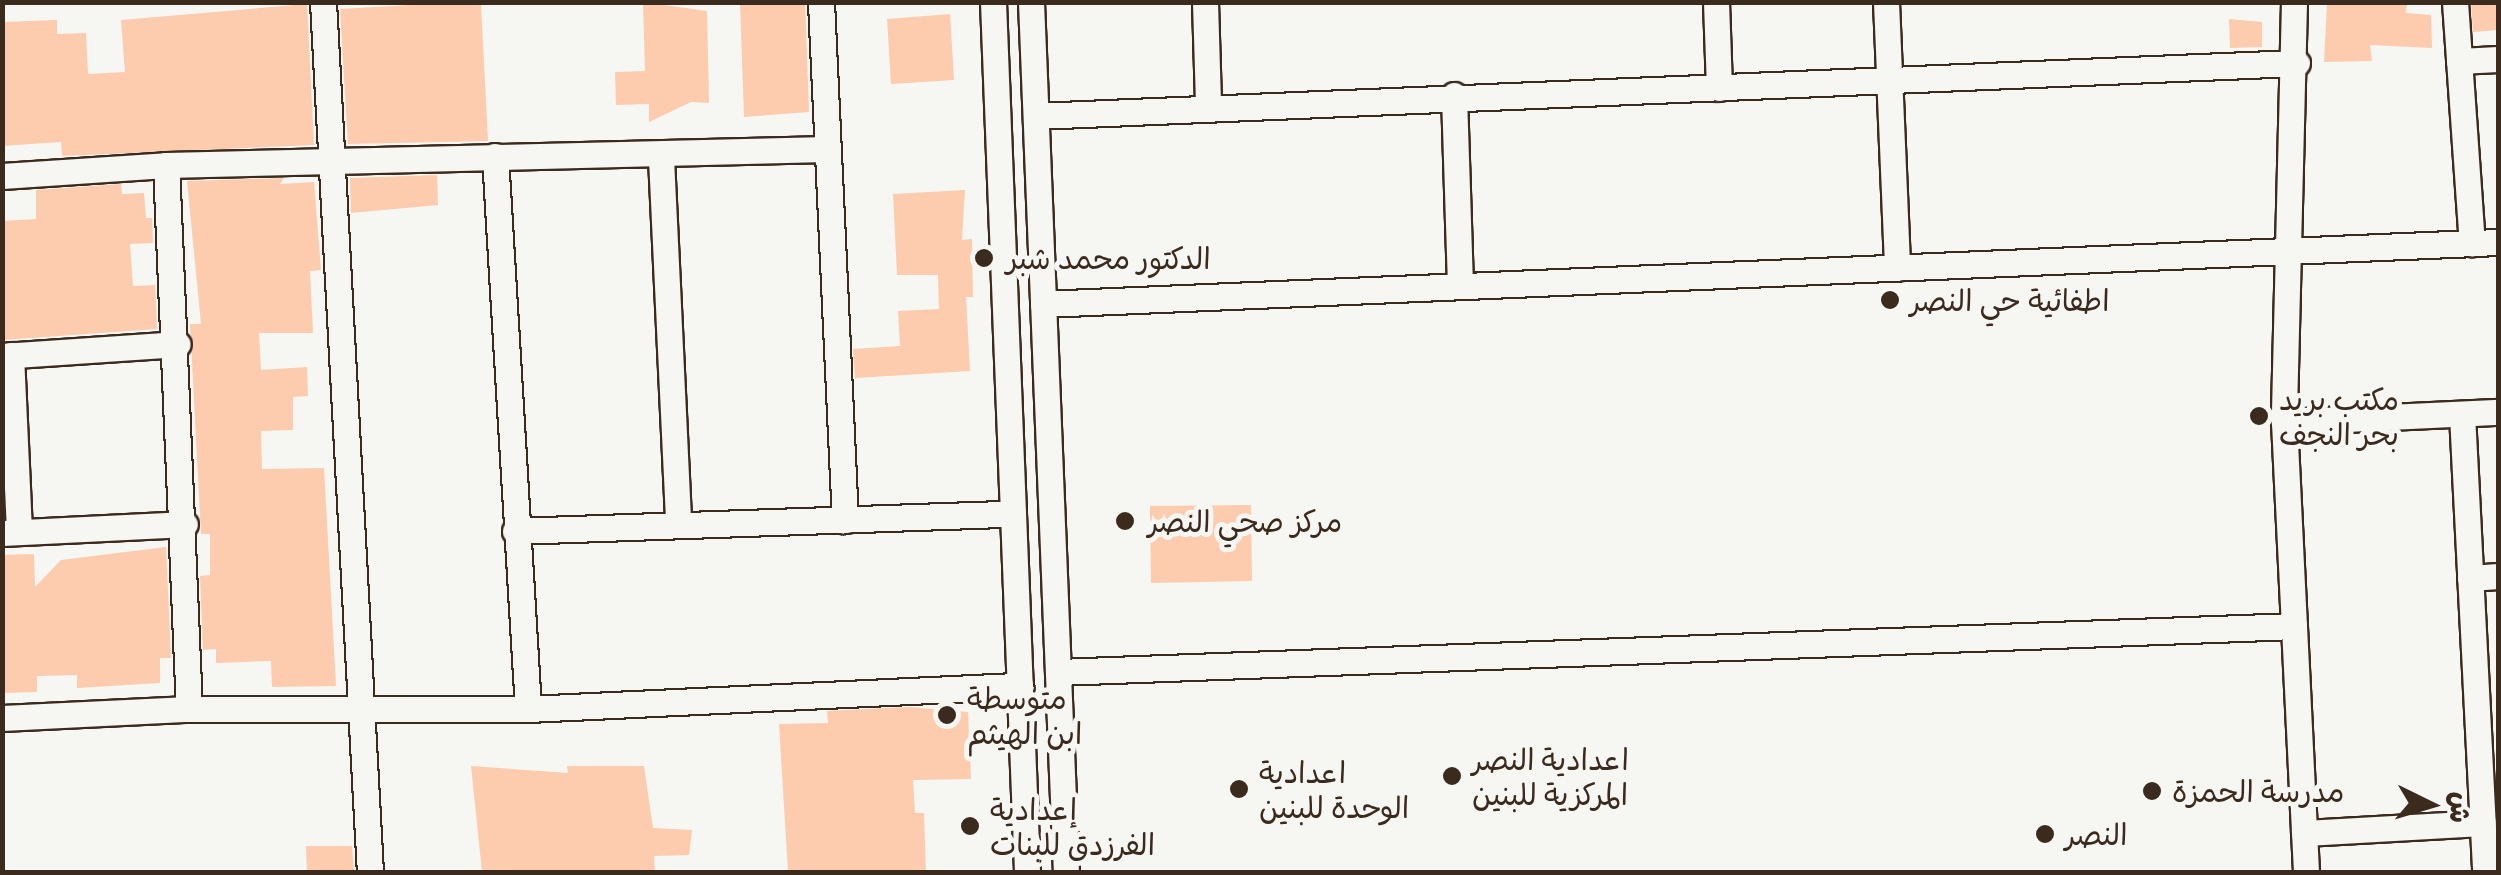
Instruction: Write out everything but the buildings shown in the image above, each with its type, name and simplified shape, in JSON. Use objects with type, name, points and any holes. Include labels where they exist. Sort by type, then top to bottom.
[{"type":"street","points":[[322,2],[370,872]]},
{"type":"street","points":[[820,2],[845,520]]},
{"type":"street","points":[[1205,2],[1208,106]]},
{"type":"street","points":[[1716,2],[1719,88]]},
{"type":"street","points":[[1886,2],[1896,268]]},
{"type":"street","points":[[2294,2],[2297,63],[2284,422],[2306,872]]},
{"type":"street","points":[[2455,2],[2472,243]]},
{"type":"street","points":[[1013,5],[1036,116],[1066,872]]},
{"type":"street","points":[[1013,5],[1014,514],[1028,872]]},
{"type":"street","points":[[2459,61],[2498,59]]},
{"type":"street","points":[[1036,116],[1454,96],[1889,84],[2297,63]]},
{"type":"street","points":[[1454,96],[1460,286]]},
{"type":"street","points":[[2,176],[166,165],[496,156],[661,158],[828,149]]},
{"type":"street","points":[[496,156],[528,709]]},
{"type":"street","points":[[661,158],[678,525]]},
{"type":"street","points":[[166,165],[178,344],[189,710]]},
{"type":"street","points":[[1043,304],[2498,242]]},
{"type":"street","points":[[178,344],[7,356],[11,532],[184,524]]},
{"type":"street","points":[[2284,422],[2498,412]]},
{"type":"street","points":[[2462,414],[2470,578],[2488,738],[2482,824],[2485,872]]},
{"type":"street","points":[[515,531],[1014,514]]},
{"type":"street","points":[[2470,578],[2498,576]]},
{"type":"street","points":[[1058,672],[2294,626]]},
{"type":"street","points":[[2,718],[360,707],[528,709],[1020,686]]},
{"type":"street","points":[[2304,833],[2482,824]]},
{"type":"place","name":"الدكتور محمد شبر","points":[[984,258]]},
{"type":"place","name":"اطفائية حي النصر","points":[[1890,300]]},
{"type":"place","name":"مكتب بريد بحر النجف","points":[[2259,416]]},
{"type":"place","name":"مركز صحي النصر","points":[[1125,521]]},
{"type":"place","name":"متوسطة ابن الهيثم","points":[[947,715]]},
{"type":"place","name":"اعدادية النصر المركزية للبنين","points":[[1452,776]]},
{"type":"place","name":"اعدادية الوحدة للبنين","points":[[1239,789]]},
{"type":"place","name":"مدرسة الحمزة","points":[[2152,791]]},
{"type":"place","name":"إعدادية الفرزدق للبنات","points":[[970,826]]},
{"type":"place","name":"النصر","points":[[2045,834]]}]
